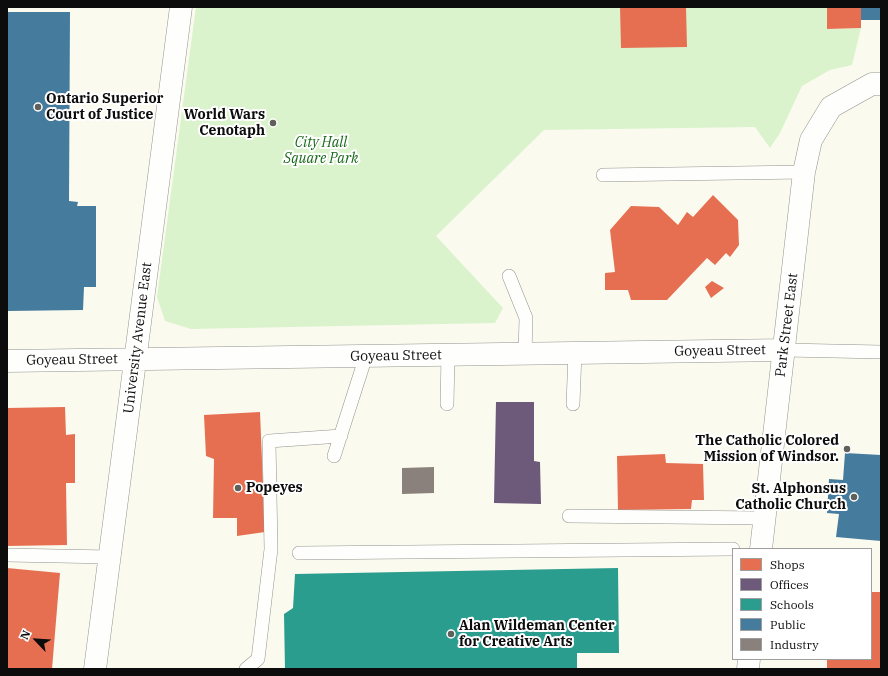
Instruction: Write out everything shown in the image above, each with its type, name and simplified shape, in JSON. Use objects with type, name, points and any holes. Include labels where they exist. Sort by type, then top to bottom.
[{"type":"street","name":"University Avenue East","points":[[95,669],[181,7]]},
{"type":"street","name":"Park Street East","points":[[761,548],[804,172],[811,140],[831,107],[872,84],[881,84]]},
{"type":"street","name":"Goyeau Street","points":[[7,361],[784,350]]},
{"type":"lane","points":[[603,174],[804,172]]},
{"type":"lane","points":[[509,276],[526,318],[525,354]]},
{"type":"lane","points":[[784,350],[881,352]]},
{"type":"lane","points":[[573,404],[575,353]]},
{"type":"lane","points":[[447,404],[448,355]]},
{"type":"lane","points":[[334,456],[366,356]]},
{"type":"lane","points":[[246,669],[258,659],[270,549],[269,441],[341,436]]},
{"type":"lane","points":[[569,516],[765,518]]},
{"type":"lane","points":[[299,553],[732,550]]},
{"type":"lane","points":[[7,555],[109,557]]},
{"type":"green space","name":"City Hall Square Park","points":[[196,7],[827,7],[827,29],[861,28],[852,65],[830,70],[802,86],[780,133],[770,148],[755,127],[544,130],[436,236],[503,308],[495,323],[191,329],[165,321],[157,297]]},
{"type":"building: Shops","points":[[620,7],[686,7],[687,47],[621,48]]},
{"type":"building: Shops","points":[[827,7],[861,7],[861,28],[827,29]]},
{"type":"building: Shops","points":[[713,195],[738,220],[739,245],[730,257],[726,253],[715,265],[707,258],[667,300],[631,300],[628,290],[605,290],[605,273],[615,272],[610,230],[631,206],[659,207],[678,225],[687,212],[693,217]]},
{"type":"building: Shops","points":[[712,281],[724,288],[711,298],[705,287]]},
{"type":"building: Shops","points":[[65,407],[66,435],[75,434],[75,483],[66,483],[67,545],[7,546],[7,408]]},
{"type":"building: Shops","name":"Popeyes","points":[[260,412],[265,532],[237,536],[237,518],[213,518],[214,459],[206,456],[204,415]]},
{"type":"building: Shops","points":[[665,454],[666,463],[703,464],[704,500],[692,500],[691,509],[618,510],[617,456]]},
{"type":"building: Shops","points":[[7,568],[60,573],[52,669],[7,669]]},
{"type":"building: Shops","points":[[872,592],[881,592],[881,669],[827,669],[827,660],[872,660]]},
{"type":"building: Offices","points":[[496,402],[534,402],[534,461],[540,462],[541,504],[494,503]]},
{"type":"building: Schools","name":"Alan Wildeman Center for Creative Arts","points":[[618,568],[619,653],[577,653],[577,669],[285,669],[284,614],[293,608],[295,574]]},
{"type":"building: Public","points":[[861,7],[881,7],[881,20],[861,20]]},
{"type":"building: Public","name":"Ontario Superior Court of Justice","points":[[7,12],[70,12],[69,201],[78,202],[77,206],[96,206],[96,287],[84,287],[83,310],[7,311]]},
{"type":"building: Public","name":"St. Alphonsus Catholic Church","points":[[845,453],[881,455],[881,541],[836,537],[839,514],[827,513],[829,479],[843,480]]},
{"type":"building: Industry","points":[[434,467],[434,493],[402,494],[402,468]]},
{"type":"place","name":"Ontario Superior Court of Justice","points":[[38,107]]},
{"type":"place","name":"World Wars Cenotaph","points":[[273,123]]},
{"type":"place","name":"The Catholic Colored Mission of Windsor.","points":[[847,449]]},
{"type":"place","name":"Popeyes","points":[[238,488]]},
{"type":"place","name":"St. Alphonsus Catholic Church","points":[[854,497]]},
{"type":"place","name":"Alan Wildeman Center for Creative Arts","points":[[451,634]]}]
